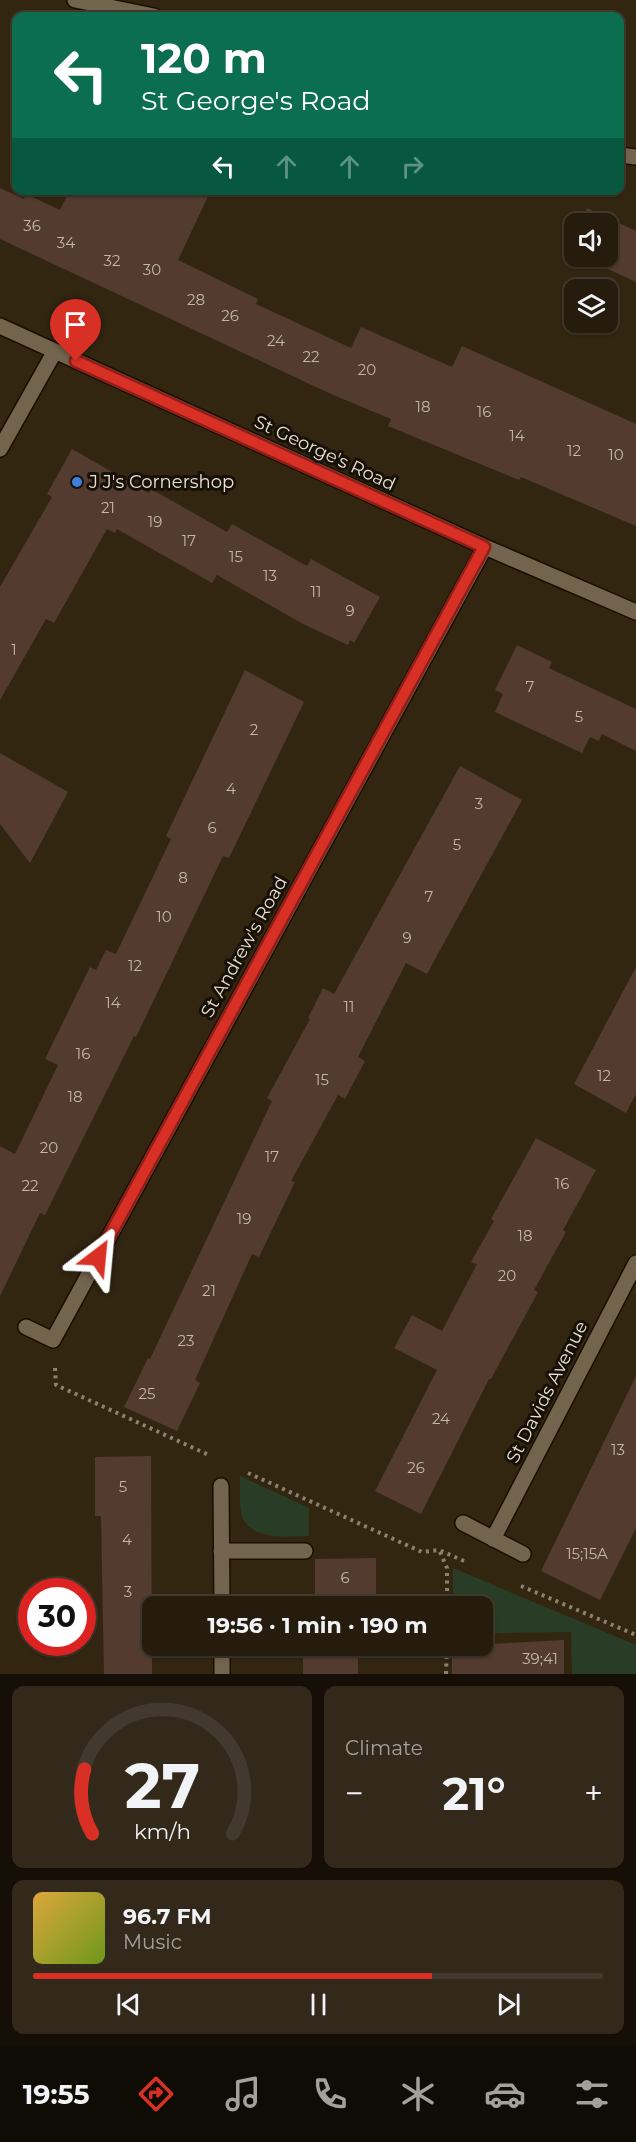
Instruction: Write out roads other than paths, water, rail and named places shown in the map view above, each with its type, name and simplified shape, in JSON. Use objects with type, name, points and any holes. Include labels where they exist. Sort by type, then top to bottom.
[{"type":"street","points":[[75,0],[134,12]]},
{"type":"street","name":"St George's Road","points":[[0,326],[484,547],[636,612]]},
{"type":"street","points":[[0,449],[55,351]]},
{"type":"street","name":"St Andrew's Road","points":[[26,1327],[53,1340],[484,547]]},
{"type":"street","name":"St Davids Avenue","points":[[493,1539],[636,1263]]},
{"type":"street","points":[[221,1486],[222,1596]]},
{"type":"street","points":[[463,1523],[523,1554]]},
{"type":"street","points":[[221,1551],[305,1551]]},
{"type":"street","points":[[222,1656],[222,1674]]},
{"type":"place","name":"J J's Cornershop","points":[[77,482]]}]
